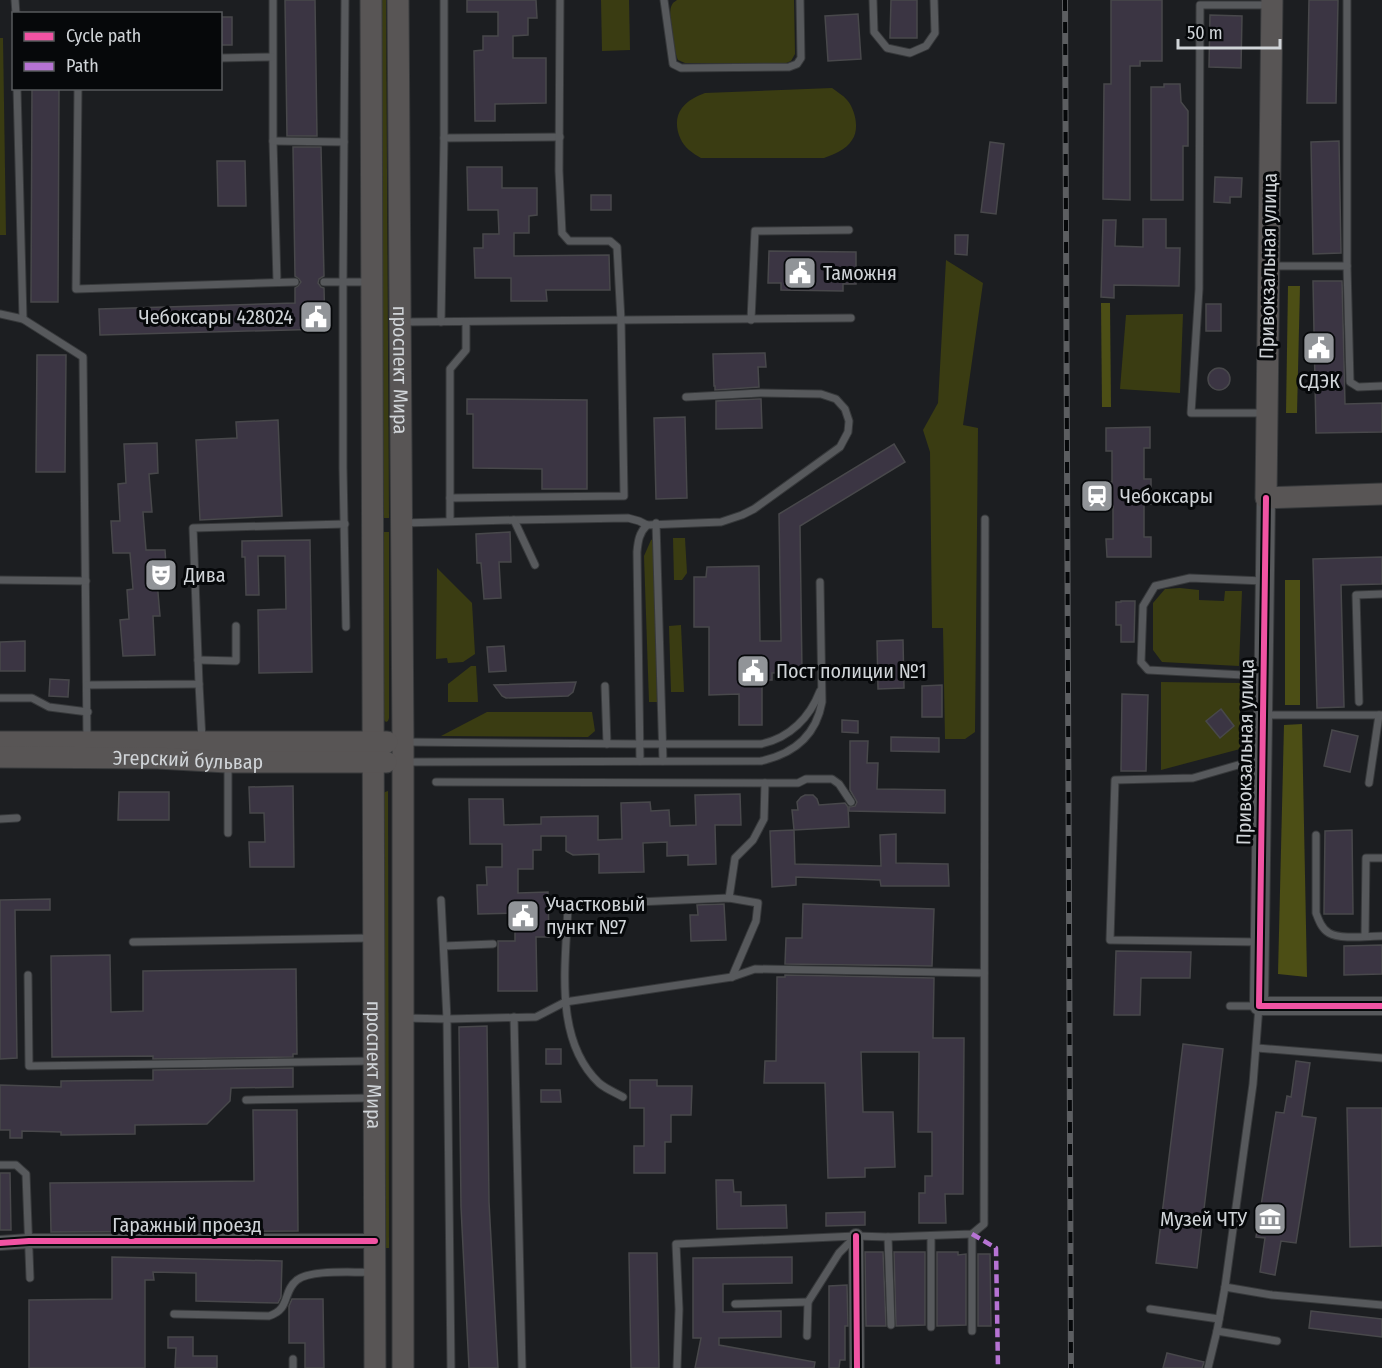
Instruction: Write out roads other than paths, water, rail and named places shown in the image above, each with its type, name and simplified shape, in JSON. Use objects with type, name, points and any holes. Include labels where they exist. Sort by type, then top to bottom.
[{"type":"main road","name":"проспект Мира","points":[[371,0],[375,1368]]},
{"type":"main road","name":"проспект Мира","points":[[398,0],[403,752],[403,1368]]},
{"type":"main road","name":"Привокзальная улица","points":[[1266,498],[1272,2]]},
{"type":"main road","points":[[1266,498],[1382,494]]},
{"type":"main road","points":[[373,523],[401,523]]},
{"type":"main road","name":"Эгерский бульвар","points":[[0,757],[202,741],[227,752],[373,762],[403,752]]},
{"type":"main road","name":"Эгерский бульвар","points":[[0,742],[87,749],[158,758],[374,741],[403,752]]},
{"type":"main road","points":[[375,1272],[403,1272]]},
{"type":"street","name":"Привокзальная улица","points":[[1258,1006],[1266,498]]},
{"type":"street","points":[[1258,1006],[1382,1006]]},
{"type":"street","points":[[856,1236],[857,1368]]},
{"type":"street","name":"Гаражный проезд","points":[[0,1243],[29,1241],[375,1242]]},
{"type":"lane","points":[[273,0],[273,141],[277,282]]},
{"type":"lane","points":[[345,0],[343,468],[346,627]]},
{"type":"lane","points":[[441,322],[444,0]]},
{"type":"lane","points":[[450,498],[624,496],[621,320],[617,247],[610,241],[569,241],[562,233],[559,171],[560,0]]},
{"type":"lane","points":[[664,0],[673,64],[681,68],[789,67],[797,64],[801,58],[800,0]]},
{"type":"lane","points":[[873,0],[874,32],[887,48],[910,53],[926,46],[935,33],[934,0]]},
{"type":"lane","points":[[1347,0],[1347,266],[1350,382],[1358,387],[1382,386]]},
{"type":"lane","points":[[1266,413],[1191,413],[1199,289],[1200,4],[1272,2]]},
{"type":"lane","points":[[222,58],[272,57]]},
{"type":"lane","points":[[17,90],[23,319]]},
{"type":"lane","points":[[78,90],[76,289],[295,282]]},
{"type":"lane","points":[[444,138],[560,137]]},
{"type":"lane","points":[[273,141],[344,142]]},
{"type":"lane","points":[[751,320],[755,231],[849,230]]},
{"type":"lane","points":[[1268,266],[1347,266]]},
{"type":"lane","points":[[324,282],[372,282]]},
{"type":"lane","points":[[0,314],[23,319],[83,357],[87,749]]},
{"type":"lane","points":[[400,322],[851,318]]},
{"type":"lane","points":[[450,521],[450,369],[466,350],[466,322]]},
{"type":"lane","points":[[401,523],[628,518],[646,525],[721,522],[754,509],[840,447],[848,432],[849,421],[845,409],[836,399],[821,394],[760,393],[686,397]]},
{"type":"lane","points":[[677,1368],[680,1309],[676,1244],[856,1236],[972,1234],[984,1224],[985,519]]},
{"type":"lane","points":[[514,520],[535,565]]},
{"type":"lane","points":[[202,741],[193,528],[345,524]]},
{"type":"lane","points":[[656,524],[663,761]]},
{"type":"lane","points":[[640,761],[637,552],[639,537],[646,525]]},
{"type":"lane","points":[[1263,676],[1148,670],[1141,662],[1143,606],[1155,586],[1190,578],[1265,581]]},
{"type":"lane","points":[[0,580],[86,580]]},
{"type":"lane","points":[[403,752],[640,761],[761,761],[775,758],[791,750],[804,738],[819,716],[822,702],[820,582]]},
{"type":"lane","points":[[1359,702],[1356,595],[1382,594]]},
{"type":"lane","points":[[198,660],[236,661],[236,626]]},
{"type":"lane","points":[[87,685],[199,684]]},
{"type":"lane","points":[[605,686],[607,744]]},
{"type":"lane","points":[[403,752],[607,744],[761,744],[770,742],[793,729],[805,718],[815,705],[822,687]]},
{"type":"lane","points":[[0,698],[32,698],[49,707],[88,712]]},
{"type":"lane","points":[[1262,716],[1381,715],[1369,783]]},
{"type":"lane","points":[[227,752],[228,833]]},
{"type":"lane","points":[[1259,942],[1110,940],[1115,780],[1193,778],[1262,756]]},
{"type":"lane","points":[[1373,761],[1382,761]]},
{"type":"lane","points":[[436,782],[798,783],[806,779],[832,779],[839,784],[851,802]]},
{"type":"lane","points":[[729,898],[735,858],[753,840],[764,819],[765,783]]},
{"type":"lane","points":[[0,819],[17,818]]},
{"type":"lane","points":[[1316,835],[1316,913],[1320,925],[1328,933],[1338,937],[1382,936]]},
{"type":"lane","points":[[1365,936],[1366,858],[1382,858]]},
{"type":"lane","points":[[623,1097],[600,1084],[580,1059],[573,1043],[565,1002],[568,905],[729,898],[758,903],[756,921],[732,977]]},
{"type":"lane","points":[[441,900],[447,1018],[451,1368]]},
{"type":"lane","points":[[134,942],[374,938]]},
{"type":"lane","points":[[444,946],[493,944]]},
{"type":"lane","points":[[403,1018],[536,1017],[565,1002],[732,977],[755,969],[984,973]]},
{"type":"lane","points":[[28,975],[29,1066],[374,1060]]},
{"type":"lane","points":[[1230,1006],[1258,1006]]},
{"type":"lane","name":"Привокзальная улица","points":[[1208,1368],[1225,1287],[1254,1084],[1258,1006]]},
{"type":"lane","points":[[514,1017],[522,1368]]},
{"type":"lane","points":[[1257,1048],[1382,1059]]},
{"type":"lane","points":[[246,1100],[374,1098]]},
{"type":"lane","points":[[0,1165],[16,1165],[26,1174],[30,1278]]},
{"type":"lane","points":[[972,1234],[972,1331]]},
{"type":"lane","points":[[807,1336],[808,1302],[838,1253],[856,1236]]},
{"type":"lane","points":[[931,1236],[931,1327]]},
{"type":"lane","points":[[888,1237],[891,1325]]},
{"type":"lane","points":[[174,1314],[269,1316],[278,1313],[283,1307],[290,1288],[307,1275],[375,1272]]},
{"type":"lane","points":[[1225,1287],[1272,1295],[1382,1305]]},
{"type":"lane","points":[[735,1304],[808,1302]]},
{"type":"lane","points":[[1150,1308],[1219,1319]]},
{"type":"lane","points":[[1217,1331],[1277,1341]]},
{"type":"lane","points":[[293,1359],[293,1368]]},
{"type":"railway","points":[[1065,0],[1071,1368]]},
{"type":"place","name":"Таможня","points":[[800,273]]},
{"type":"place","name":"Чебоксары 428024","points":[[316,317]]},
{"type":"place","name":"СДЭК","points":[[1319,348]]},
{"type":"place","name":"Чебоксары","points":[[1097,496]]},
{"type":"place","name":"Дива","points":[[161,575]]},
{"type":"place","name":"Пост полиции №1","points":[[753,671]]},
{"type":"place","name":"Участковый пункт №7","points":[[523,916]]},
{"type":"place","name":"Музей ЧТУ","points":[[1270,1219]]}]
